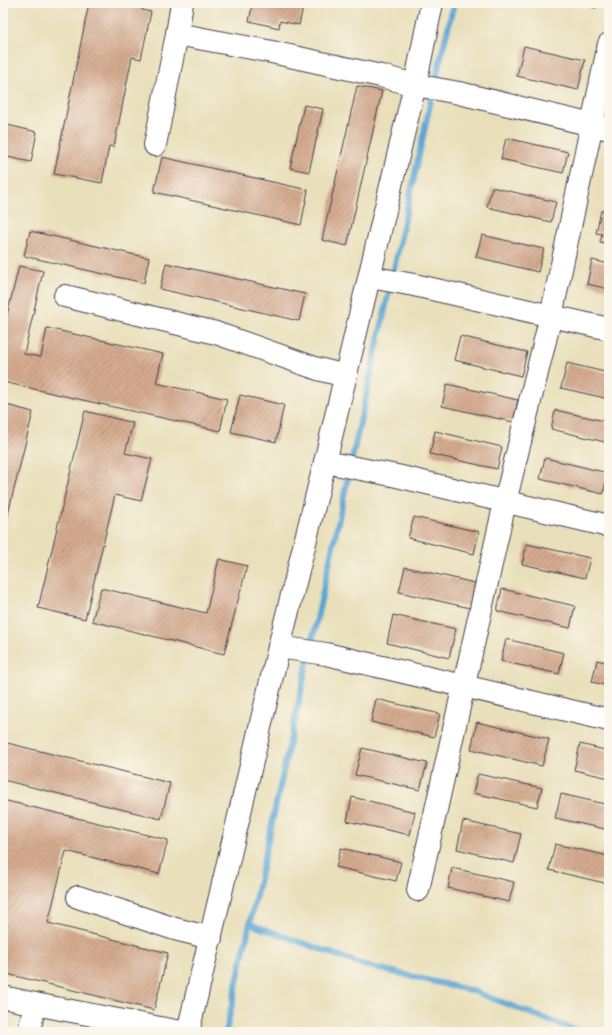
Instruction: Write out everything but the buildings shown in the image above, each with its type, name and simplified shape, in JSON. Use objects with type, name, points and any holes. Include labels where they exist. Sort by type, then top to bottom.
[{"type":"street","points":[[155,145],[182,3]]},
{"type":"street","points":[[188,1032],[334,464],[346,376],[393,281],[437,89],[432,3]]},
{"type":"street","points":[[177,34],[267,51],[381,76],[601,127]]},
{"type":"street","points":[[418,890],[505,502],[551,316],[601,127],[609,44]]},
{"type":"street","points":[[393,281],[609,330]]},
{"type":"street","points":[[65,296],[216,333],[318,370],[346,376]]},
{"type":"street","points":[[334,464],[397,476],[609,526]]},
{"type":"street","points":[[287,649],[322,654],[609,720]]},
{"type":"street","points":[[78,897],[175,929],[211,938]]},
{"type":"street","points":[[3,997],[181,1032]]},
{"type":"street","points":[[28,1032],[35,1004]]},
{"type":"waterway","points":[[226,1032],[435,82],[454,3]]},
{"type":"waterway","points":[[250,924],[364,965],[473,991],[556,1023],[584,1032]]}]
